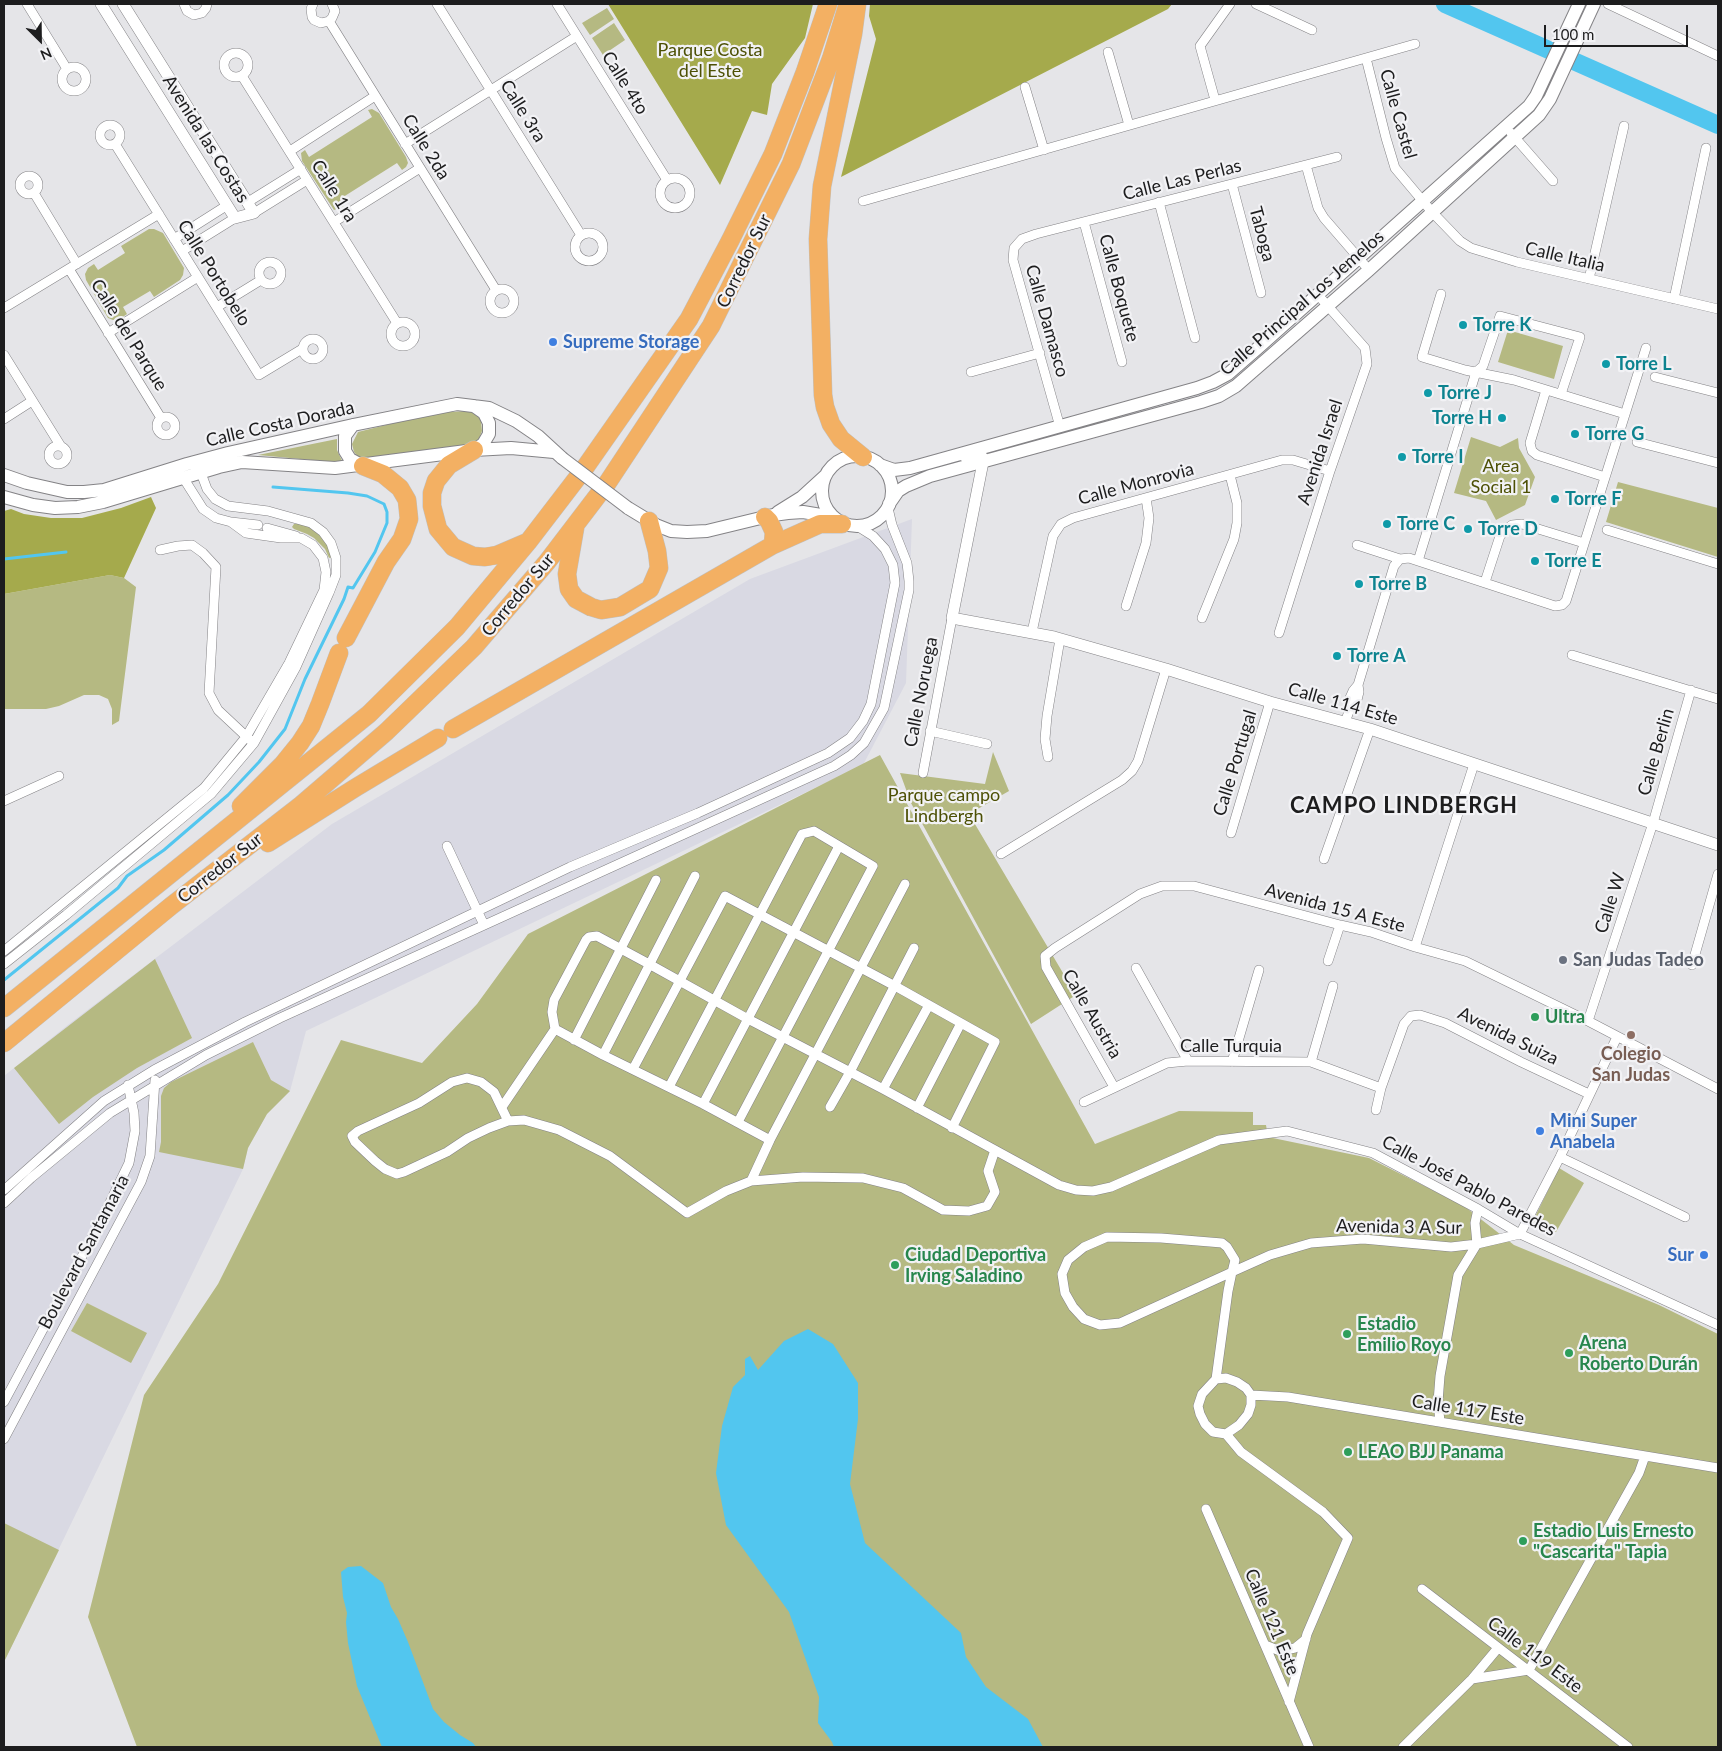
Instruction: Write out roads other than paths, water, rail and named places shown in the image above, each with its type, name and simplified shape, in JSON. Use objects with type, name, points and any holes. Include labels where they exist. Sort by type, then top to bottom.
[{"type":"highway","name":"Corredor Sur","points":[[4,1008],[369,714],[457,627],[528,542],[584,469],[689,319],[774,154],[828,4]]},
{"type":"highway","name":"Corredor Sur","points":[[4,1042],[171,906],[301,805],[386,732],[474,647],[547,562],[608,482],[711,326],[792,164],[831,60],[848,4]]},
{"type":"highway","points":[[857,4],[853,34],[822,186],[818,239],[825,407],[831,424],[841,439],[862,457]]},
{"type":"highway","points":[[474,450],[449,465],[440,474],[433,487],[431,500],[433,515],[442,536],[460,551],[479,557],[497,554],[528,542]]},
{"type":"highway","points":[[174,871],[283,764],[300,743],[317,711],[342,646],[386,562],[402,539],[409,519],[407,500],[400,488],[383,474],[363,466]]},
{"type":"highway","points":[[769,516],[774,532],[774,545]]},
{"type":"highway","points":[[575,525],[567,574],[569,589],[576,599],[601,610],[620,607],[650,589],[659,568],[657,551],[649,521]]},
{"type":"highway","points":[[171,906],[315,813],[446,734],[774,545],[820,524],[844,522]]},
{"type":"main road","name":"Calle Principal Los Jemelos","points":[[880,465],[894,470],[952,457],[1213,382],[1234,368],[1318,295],[1529,106],[1584,8]]},
{"type":"main road","name":"Calle Principal Los Jemelos","points":[[888,506],[898,491],[914,482],[1201,402],[1219,396],[1236,386],[1370,270],[1539,115],[1550,99],[1584,8]]},
{"type":"main road","points":[[470,404],[480,409],[489,423],[486,440],[474,450]]},
{"type":"main road","name":"Calle Costa Dorada","points":[[4,475],[27,483],[67,492],[104,490],[187,464],[445,405],[470,404],[489,408],[516,421],[538,436],[558,455]]},
{"type":"main road","points":[[353,425],[345,436],[345,451],[350,459],[363,466]]},
{"type":"main road","points":[[1050,444],[1060,427],[1079,436]]},
{"type":"main road","points":[[1009,441],[1005,447],[1011,454]]},
{"type":"main road","name":"Calle Costa Dorada","points":[[4,497],[33,505],[55,508],[78,507],[103,502],[242,462],[336,468],[363,466],[474,450],[511,448],[558,455]]},
{"type":"main road","points":[[558,455],[628,508],[649,521],[672,531],[707,531],[769,516],[803,512],[865,526],[878,519],[888,506],[892,494],[891,483],[880,465],[872,460],[862,457],[846,458],[838,462],[802,497],[769,516]]},
{"type":"main road","points":[[826,474],[821,492],[827,510],[844,522]]},
{"type":"street","points":[[26,4],[67,69]]},
{"type":"street","name":"Avenida las Costas","points":[[101,4],[234,218],[254,212],[123,4]]},
{"type":"street","points":[[184,4],[187,11],[194,15],[202,13],[207,4]]},
{"type":"street","points":[[313,4],[311,13],[314,20],[321,23],[329,21],[334,15],[335,10],[332,4]]},
{"type":"street","name":"Calle 3ra","points":[[437,4],[581,235]]},
{"type":"street","name":"Calle 4to","points":[[557,4],[667,180]]},
{"type":"street","points":[[1215,100],[1200,46],[1230,4]]},
{"type":"street","points":[[1256,4],[1312,30]]},
{"type":"street","points":[[1608,4],[1718,56]]},
{"type":"street","name":"Calle 2da","points":[[329,21],[496,290]]},
{"type":"street","points":[[405,144],[577,36]]},
{"type":"street","points":[[863,201],[1415,44]]},
{"type":"street","points":[[1108,52],[1128,126]]},
{"type":"street","name":"Calle Castel","points":[[1366,58],[1391,159],[1401,176],[1422,200]]},
{"type":"street","name":"Calle 1ra","points":[[242,76],[397,323]]},
{"type":"street","points":[[155,90],[171,80]]},
{"type":"street","points":[[1025,87],[1044,150]]},
{"type":"street","points":[[290,151],[375,96]]},
{"type":"street","points":[[1589,279],[1624,126]]},
{"type":"street","points":[[1506,127],[1554,181]]},
{"type":"street","name":"Calle Portobelo","points":[[115,144],[259,376],[302,349]]},
{"type":"street","points":[[1674,299],[1706,148]]},
{"type":"street","name":"Calle Las Perlas","points":[[1036,234],[1337,157]]},
{"type":"street","points":[[1306,165],[1318,208],[1324,218],[1370,270]]},
{"type":"street","points":[[334,222],[420,168]]},
{"type":"street","points":[[174,239],[226,206],[248,202],[301,169]]},
{"type":"street","points":[[254,212],[308,180]]},
{"type":"street","name":"Taboga","points":[[1232,184],[1261,293]]},
{"type":"street","points":[[34,194],[77,264]]},
{"type":"street","name":"Calle Italia","points":[[1422,200],[1460,241],[1471,248],[1518,262],[1718,309]]},
{"type":"street","points":[[1160,202],[1195,338]]},
{"type":"street","points":[[4,308],[159,214]]},
{"type":"street","points":[[182,252],[234,218]]},
{"type":"street","name":"Calle Boquete","points":[[1084,222],[1122,362]]},
{"type":"street","name":"Calle Damasco","points":[[1036,234],[1022,239],[1014,248],[1013,260],[1060,427]]},
{"type":"street","name":"Calle del Parque","points":[[69,269],[161,418]]},
{"type":"street","points":[[108,333],[198,277]]},
{"type":"street","points":[[217,307],[261,280]]},
{"type":"street","points":[[1441,294],[1422,356],[1465,370],[1514,380],[1625,414]]},
{"type":"street","name":"Avenida Israel","points":[[1279,633],[1330,471],[1367,364],[1365,348],[1318,295]]},
{"type":"street","points":[[1418,561],[1476,372],[1483,366],[1500,316],[1580,337],[1562,394]]},
{"type":"street","points":[[1356,545],[1400,559],[1409,558],[1555,606],[1562,605],[1566,601],[1646,348]]},
{"type":"street","points":[[972,372],[1040,353]]},
{"type":"street","points":[[4,354],[60,445]]},
{"type":"street","points":[[1655,377],[1718,393]]},
{"type":"street","points":[[1546,390],[1530,443],[1532,451],[1537,455],[1605,478]]},
{"type":"street","points":[[4,419],[32,401]]},
{"type":"street","points":[[1637,442],[1718,463]]},
{"type":"street","points":[[952,457],[977,455],[983,458],[952,618]]},
{"type":"street","name":"Calle Monrovia","points":[[1032,632],[1053,536],[1061,524],[1073,518],[1282,460],[1293,460],[1330,471]]},
{"type":"street","points":[[4,964],[211,794],[254,742],[300,659],[336,575],[336,558],[331,543],[323,532],[311,523],[268,511],[228,506],[215,499],[201,473]]},
{"type":"street","points":[[1202,618],[1234,539],[1237,523],[1237,503],[1230,475]]},
{"type":"street","points":[[184,478],[203,509],[216,518],[258,525]]},
{"type":"street","points":[[1126,606],[1146,543],[1149,518],[1146,498]]},
{"type":"street","points":[[4,1203],[31,1178],[110,1113],[206,1055],[280,1018],[834,766],[864,743],[884,708],[909,590],[907,563],[897,542],[888,506]]},
{"type":"street","points":[[228,521],[246,533],[281,538],[301,538]]},
{"type":"street","points":[[4,1190],[104,1101],[154,1070],[245,1022],[579,863],[698,813],[828,753],[850,738],[863,721],[871,704],[886,634],[895,575],[893,565],[885,549],[873,536],[844,522]]},
{"type":"street","points":[[1485,582],[1500,536],[1512,525],[1522,524],[1584,543]]},
{"type":"street","points":[[4,951],[204,788],[246,737],[288,664],[324,590],[326,572],[323,558],[313,545],[280,530],[267,528]]},
{"type":"street","points":[[1607,530],[1718,564]]},
{"type":"street","points":[[160,550],[192,545],[203,553],[216,567],[210,693],[218,710],[246,737],[254,742]]},
{"type":"street","points":[[1345,722],[1350,709],[1356,704],[1359,692],[1358,685],[1394,566],[1400,559]]},
{"type":"street","name":"Calle 114 Este","points":[[952,618],[1032,632],[1060,639],[1166,669],[1270,702],[1370,729],[1718,845]]},
{"type":"street","name":"Calle Noruega","points":[[923,773],[952,618]]},
{"type":"street","points":[[1048,756],[1045,739],[1047,716],[1060,639]]},
{"type":"street","points":[[1572,655],[1718,699]]},
{"type":"street","points":[[1000,854],[1122,780],[1132,771],[1138,761],[1166,669]]},
{"type":"street","name":"Calle Berlin","points":[[1653,823],[1691,690]]},
{"type":"street","name":"Calle Portugal","points":[[1231,833],[1270,702]]},
{"type":"street","points":[[1324,859],[1370,729]]},
{"type":"street","points":[[930,732],[987,744]]},
{"type":"street","points":[[1415,947],[1474,764]]},
{"type":"street","points":[[4,801],[59,776]]},
{"type":"street","name":"Calle W","points":[[1588,1021],[1653,823]]},
{"type":"street","points":[[669,1087],[802,834],[814,831],[873,866],[738,1122]]},
{"type":"street","points":[[447,846],[484,925]]},
{"type":"street","points":[[703,1104],[839,846]]},
{"type":"street","points":[[579,863],[585,878]]},
{"type":"street","points":[[1692,965],[1718,874]]},
{"type":"street","points":[[603,1055],[695,876]]},
{"type":"street","points":[[574,1040],[656,880]]},
{"type":"street","points":[[751,1181],[770,1140],[862,969],[905,884]]},
{"type":"street","name":"Avenida 15 A Este","points":[[1045,956],[1140,894],[1162,886],[1194,886],[1371,932],[1465,962],[1588,1021],[1718,1089]]},
{"type":"street","points":[[634,1069],[725,896],[895,986],[995,1042],[952,1128]]},
{"type":"street","points":[[1328,961],[1340,925]]},
{"type":"street","name":"Calle José Pablo Paredes","points":[[554,1029],[552,1012],[554,1000],[586,940],[589,937],[597,936],[1059,1185],[1076,1190],[1093,1191],[1110,1188],[1219,1140],[1288,1131],[1373,1153],[1478,1209],[1520,1234],[1718,1325]]},
{"type":"street","points":[[830,1107],[914,948]]},
{"type":"street","name":"Calle Austria","points":[[1045,956],[1046,967],[1114,1087]]},
{"type":"street","points":[[1136,968],[1188,1062]]},
{"type":"street","points":[[1232,1062],[1259,970]]},
{"type":"street","points":[[1311,1062],[1333,986]]},
{"type":"street","points":[[883,1090],[929,1005]]},
{"type":"street","name":"Avenida Suiza","points":[[1381,1088],[1404,1024],[1410,1016],[1420,1015],[1445,1023],[1589,1094]]},
{"type":"street","points":[[917,1108],[961,1023]]},
{"type":"street","points":[[502,1107],[554,1029],[770,1140]]},
{"type":"street","points":[[1520,1234],[1560,1157],[1617,1037]]},
{"type":"street","name":"Calle Turquia","points":[[1084,1102],[1167,1064],[1188,1062],[1311,1062],[1381,1088]]},
{"type":"street","name":"Boulevard Santamaria","points":[[4,1439],[141,1182],[150,1156],[156,1084],[154,1070]]},
{"type":"street","points":[[508,1121],[494,1092],[487,1085],[473,1078],[467,1078],[452,1082],[419,1102],[358,1131],[352,1136],[355,1142],[375,1161],[385,1169],[398,1174],[447,1152],[468,1138],[490,1128],[508,1121],[524,1120],[559,1130],[603,1152],[687,1213],[726,1190],[751,1181],[803,1177],[863,1178],[903,1188],[943,1210],[968,1211],[987,1206],[995,1192],[988,1170],[994,1150]]},
{"type":"street","name":"Boulevard Santamaria","points":[[4,1402],[102,1219],[129,1163],[135,1131],[132,1098],[128,1085]]},
{"type":"street","points":[[1376,1110],[1381,1088]]},
{"type":"street","points":[[1560,1157],[1685,1217]]},
{"type":"street","points":[[1440,1422],[1438,1402],[1440,1376],[1458,1274],[1477,1244],[1475,1223],[1478,1209]]},
{"type":"street","name":"Avenida 3 A Sur","points":[[1232,1272],[1235,1260],[1227,1247],[1222,1243],[1161,1238],[1107,1237],[1084,1247],[1068,1260],[1062,1274],[1065,1293],[1073,1307],[1084,1319],[1100,1325],[1120,1324],[1270,1255],[1310,1243],[1363,1239],[1451,1247],[1477,1244],[1520,1234]]},
{"type":"street","points":[[1232,1272],[1216,1379],[1202,1394],[1198,1406],[1200,1414],[1205,1424],[1213,1432],[1226,1434],[1241,1452],[1323,1512],[1348,1538],[1306,1639],[1289,1702]]},
{"type":"street","points":[[1216,1379],[1226,1378],[1236,1382],[1246,1388],[1252,1395],[1252,1405],[1248,1414],[1239,1425],[1226,1434]]},
{"type":"street","name":"Calle 117 Este","points":[[1252,1395],[1288,1397],[1718,1468]]},
{"type":"street","points":[[1472,1679],[1529,1670],[1639,1473],[1644,1456]]},
{"type":"street","name":"Calle 121 Este","points":[[1206,1509],[1309,1747]]},
{"type":"street","name":"Calle 119 Este","points":[[1422,1589],[1628,1747]]},
{"type":"street","points":[[1265,1645],[1280,1651],[1295,1648],[1306,1639]]},
{"type":"street","points":[[1403,1747],[1472,1679],[1498,1648]]},
{"type":"water","points":[[808,1329],[833,1344],[858,1383],[858,1419],[850,1484],[865,1543],[961,1633],[966,1657],[986,1687],[1028,1719],[1043,1747],[834,1747],[818,1723],[819,1697],[789,1612],[726,1525],[716,1473],[722,1426],[733,1387],[745,1375],[745,1359],[750,1356],[758,1370],[784,1341]]},
{"type":"water","points":[[361,1566],[383,1583],[433,1709],[444,1722],[476,1747],[382,1747],[357,1686],[348,1643],[347,1613],[343,1597],[341,1572],[348,1567]]},
{"type":"waterway","points":[[1445,4],[1718,125]]},
{"type":"waterway","points":[[4,980],[118,888],[127,876],[164,850],[228,795],[259,762],[285,729],[305,679],[348,587],[353,588],[375,552],[387,523],[387,512],[384,504],[367,496],[273,487]]},
{"type":"waterway","points":[[4,559],[66,552]]},
{"type":"place","name":"Torre K","points":[[1463,325]]},
{"type":"place","name":"Supreme Storage","points":[[553,342]]},
{"type":"place","name":"Torre L","points":[[1606,364]]},
{"type":"place","name":"Torre J","points":[[1428,393]]},
{"type":"place","name":"Torre H","points":[[1502,418]]},
{"type":"place","name":"Torre G","points":[[1575,434]]},
{"type":"place","name":"Torre I","points":[[1402,457]]},
{"type":"place","name":"Torre F","points":[[1555,499]]},
{"type":"place","name":"Torre C","points":[[1387,524]]},
{"type":"place","name":"Torre D","points":[[1468,529]]},
{"type":"place","name":"Torre E","points":[[1535,561]]},
{"type":"place","name":"Torre B","points":[[1359,584]]},
{"type":"place","name":"Torre A","points":[[1337,656]]},
{"type":"place","name":"San Judas Tadeo","points":[[1563,960]]},
{"type":"place","name":"Ultra","points":[[1535,1017]]},
{"type":"place","name":"Colegio San Judas","points":[[1631,1035]]},
{"type":"place","name":"Mini Super Anabela","points":[[1540,1131]]},
{"type":"place","name":"Sur","points":[[1704,1255]]},
{"type":"place","name":"Ciudad Deportiva Irving Saladino","points":[[895,1265]]},
{"type":"place","name":"Estadio Emilio Royo","points":[[1347,1334]]},
{"type":"place","name":"Arena Roberto Durán","points":[[1569,1353]]},
{"type":"place","name":"LEAO BJJ Panama","points":[[1348,1452]]},
{"type":"place","name":"Estadio Luis Ernesto \"Cascarita\" Tapia","points":[[1523,1541]]},
{"type":"district","name":"CAMPO LINDBERGH","points":[[1404,806]]},
{"type":"park label","name":"Parque Costa del Este","points":[[710,60]]},
{"type":"park label","name":"Area Social 1","points":[[1501,476]]},
{"type":"park label","name":"Parque campo Lindbergh","points":[[944,805]]}]
